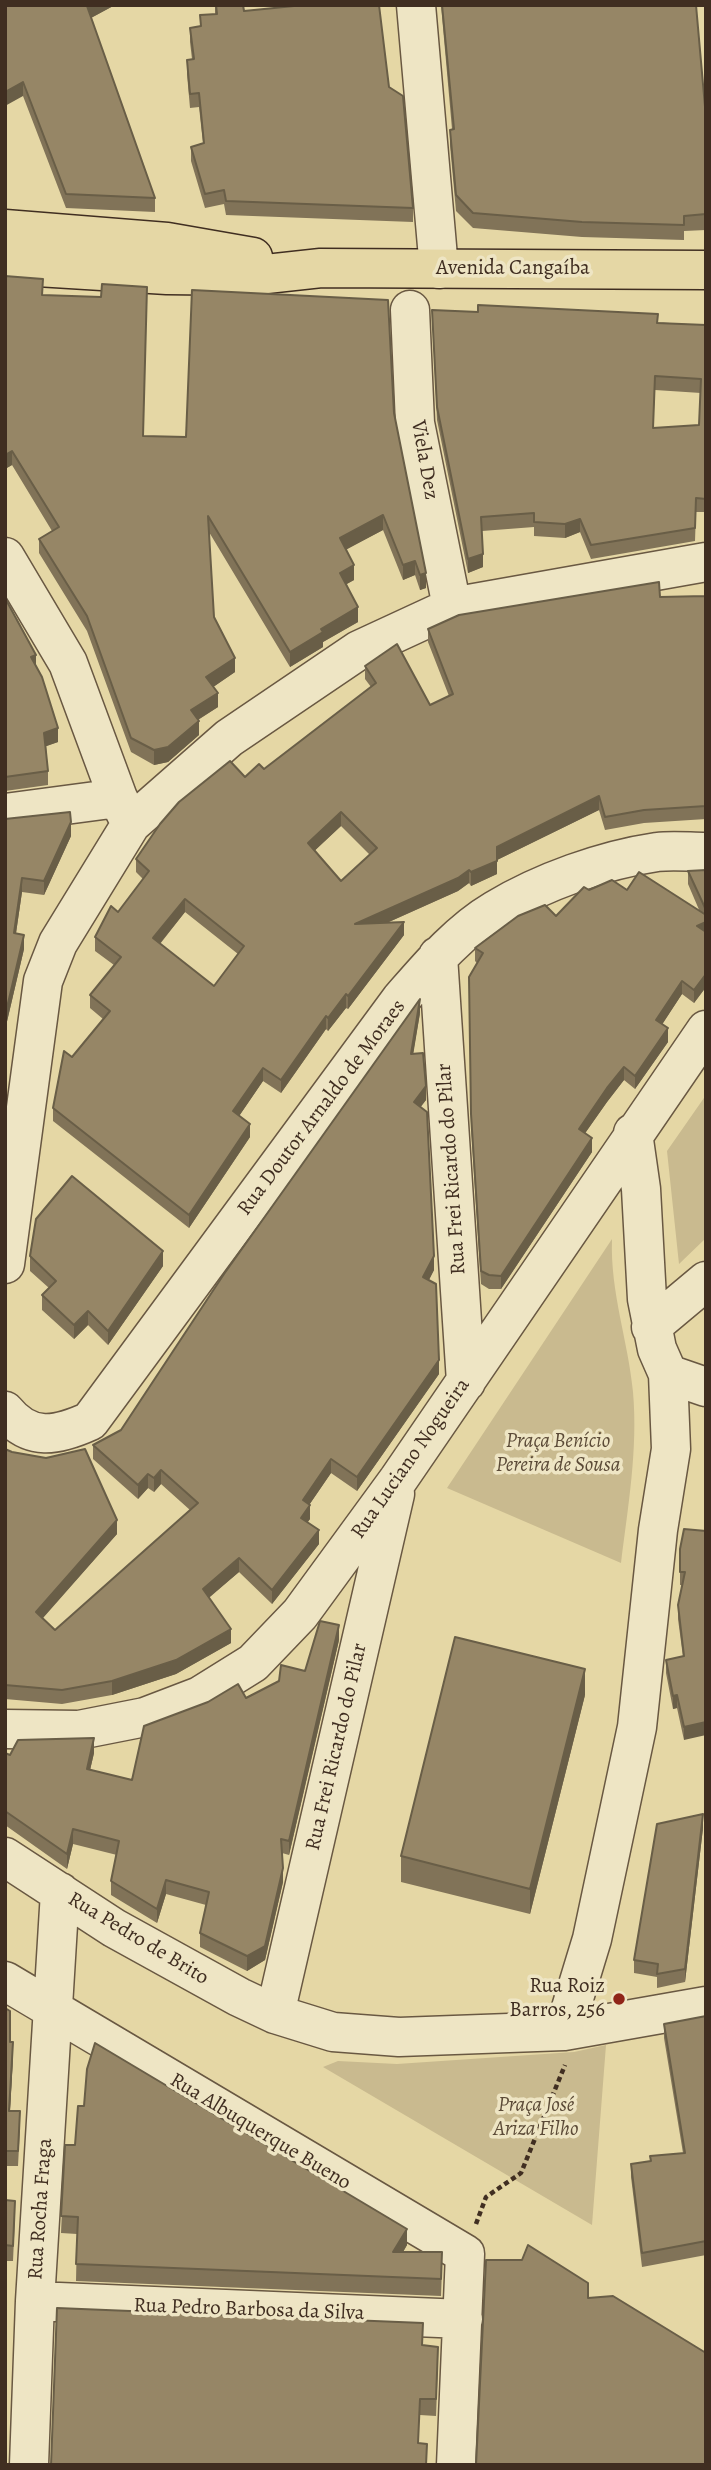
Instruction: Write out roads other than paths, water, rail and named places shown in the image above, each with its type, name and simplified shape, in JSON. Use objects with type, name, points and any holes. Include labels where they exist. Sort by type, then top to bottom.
[{"type":"main road","name":"Avenida Cangaíba","points":[[5,229],[167,242],[321,268]]},
{"type":"main road","name":"Avenida Cangaíba","points":[[5,265],[248,276],[321,268],[706,270]]},
{"type":"street","points":[[416,5],[439,269]]},
{"type":"street","name":"Viela Dez","points":[[410,310],[415,423],[452,607]]},
{"type":"street","points":[[5,556],[68,663],[124,811]]},
{"type":"street","points":[[5,1264],[43,981],[58,943],[124,811],[359,650],[452,607],[706,562]]},
{"type":"street","points":[[5,813],[124,811]]},
{"type":"street","name":"Rua Doutor Arnaldo de Moraes","points":[[5,1411],[15,1423],[38,1435],[64,1433],[90,1421],[401,999],[438,956],[495,910],[588,867],[659,852],[706,852]]},
{"type":"street","name":"Rua Frei Ricardo do Pilar","points":[[438,956],[466,1382]]},
{"type":"street","name":"Rua Luciano Nogueira","points":[[5,1729],[79,1730],[145,1717],[200,1696],[253,1663],[300,1614],[398,1480],[706,1030]]},
{"type":"street","points":[[572,2030],[637,1727],[671,1449],[668,1374],[652,1327],[643,1270],[642,1189],[633,1133]]},
{"type":"street","points":[[652,1327],[706,1281]]},
{"type":"street","points":[[668,1374],[706,1387]]},
{"type":"street","name":"Rua Frei Ricardo do Pilar","points":[[275,2014],[398,1480]]},
{"type":"street","name":"Rua Pedro de Brito","points":[[5,1857],[114,1928],[239,1997],[275,2014],[333,2032],[399,2037],[572,2030],[706,2006]]},
{"type":"street","name":"Rua Rocha Fraga","points":[[29,2465],[35,2301],[60,1892]]},
{"type":"street","points":[[5,1981],[54,2010]]},
{"type":"street","name":"Rua Albuquerque Bueno","points":[[54,2010],[465,2254],[463,2319]]},
{"type":"street","name":"Rua Pedro Barbosa da Silva","points":[[35,2301],[463,2319]]},
{"type":"street","points":[[456,2465],[463,2319]]},
{"type":"place","name":"Rua Roiz Barros, 256","points":[[619,1999]]},
{"type":"park label","name":"Praça Benício Pereira de Sousa","points":[[558,1454]]},
{"type":"park label","name":"Praça José Ariza Filho","points":[[536,2118]]}]
